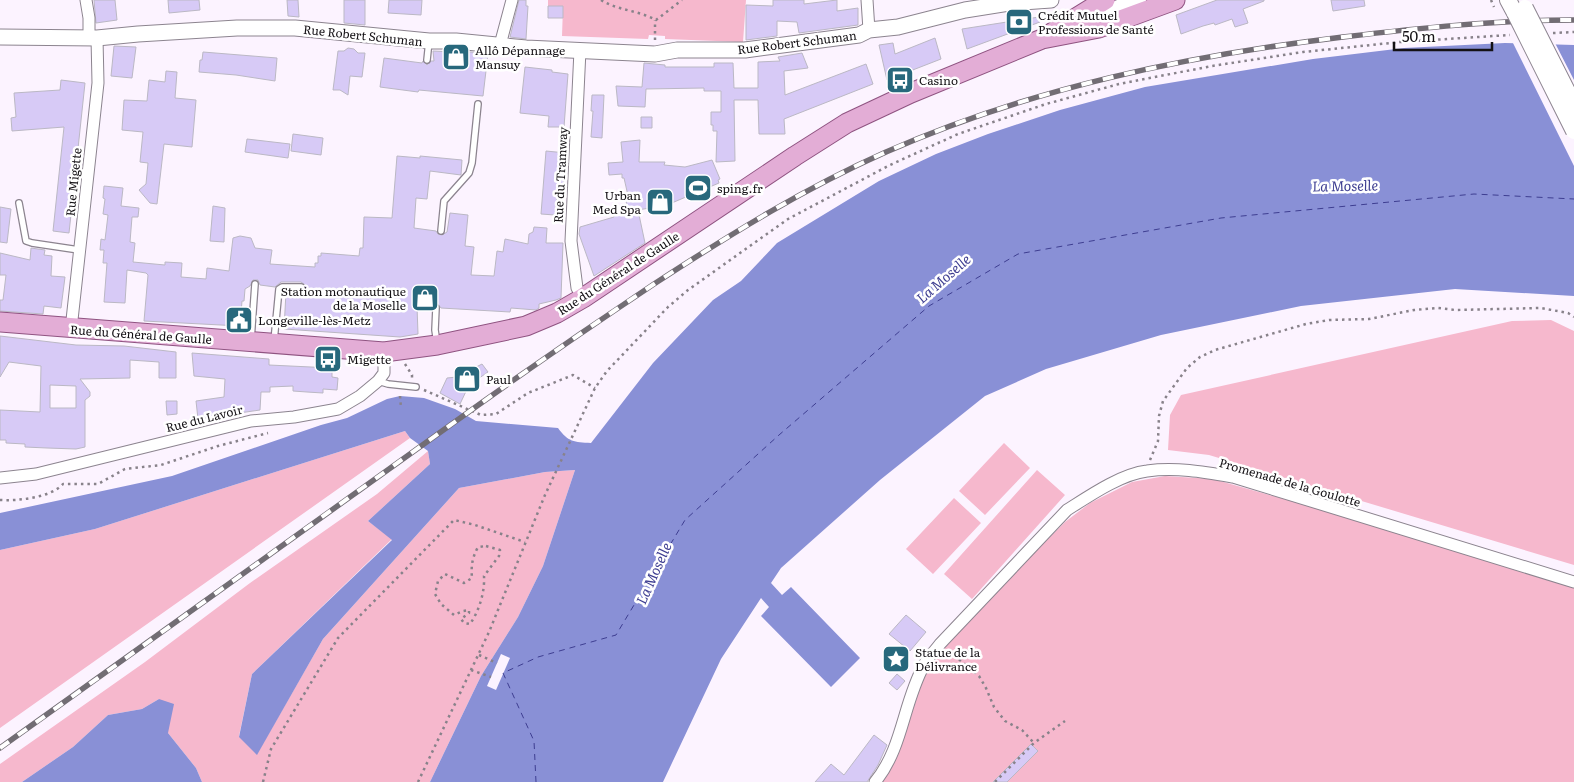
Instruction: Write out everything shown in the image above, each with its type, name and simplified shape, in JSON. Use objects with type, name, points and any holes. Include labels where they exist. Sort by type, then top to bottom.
[{"type":"main road","name":"Rue du Général de Gaulle","points":[[1042,39],[1088,8],[1105,0]]},
{"type":"main road","points":[[1042,39],[1138,0]]},
{"type":"main road","name":"Rue du Général de Gaulle","points":[[0,322],[401,352],[526,326],[557,313],[583,298],[795,156],[847,124],[911,93],[1042,39],[1099,28],[1175,0]]},
{"type":"main road","points":[[1508,0],[1574,131]]},
{"type":"main road","points":[[1522,0],[1574,105]]},
{"type":"street","name":"Rue Migette","points":[[71,328],[80,250],[93,170],[98,83],[86,0]]},
{"type":"street","points":[[490,46],[512,0]]},
{"type":"street","points":[[867,0],[868,30]]},
{"type":"street","name":"Rue Robert Schuman","points":[[0,37],[93,38],[237,28],[295,28],[490,46],[655,54],[677,50],[745,50],[859,35],[868,30],[898,27],[965,10],[1009,3],[1051,0]]},
{"type":"street","name":"Rue du Tramway","points":[[580,50],[571,241],[577,288],[583,298]]},
{"type":"street","points":[[378,381],[401,352]]},
{"type":"street","name":"Rue du Lavoir","points":[[0,478],[36,474],[251,421],[338,409],[360,396],[378,381]]},
{"type":"street","name":"Promenade de la Goulotte","points":[[875,782],[896,748],[924,664],[940,644],[1067,510],[1117,481],[1146,471],[1190,470],[1233,477],[1574,582]]},
{"type":"lane","points":[[427,60],[429,41]]},
{"type":"lane","points":[[441,231],[444,201],[468,173],[472,163],[478,104]]},
{"type":"lane","points":[[18,203],[26,241],[32,244],[80,250]]},
{"type":"lane","points":[[250,342],[255,284]]},
{"type":"lane","points":[[274,343],[279,289],[282,287],[301,286]]},
{"type":"lane","points":[[436,308],[435,330],[437,345]]},
{"type":"lane","points":[[378,381],[416,387]]},
{"type":"path","points":[[601,0],[619,9],[644,13],[656,20]]},
{"type":"path","points":[[656,20],[682,0]]},
{"type":"path","points":[[655,54],[656,20]]},
{"type":"path","points":[[1546,33],[1574,32]]},
{"type":"path","points":[[418,782],[479,655],[545,495],[595,388],[607,371],[668,307],[688,290],[788,219],[890,165],[958,134],[1046,104],[1119,84],[1212,66],[1303,52],[1518,34]]},
{"type":"path","points":[[1146,471],[1158,441],[1159,416],[1163,401],[1187,368],[1200,357],[1215,350],[1306,324],[1330,320],[1369,319],[1414,310],[1438,308],[1455,310],[1541,308],[1574,317]]},
{"type":"path","points":[[401,352],[416,387],[486,416],[496,414],[528,393],[573,375],[595,388]]},
{"type":"path","points":[[400,396],[401,408]]},
{"type":"path","points":[[0,500],[28,499],[46,494],[63,484],[98,484],[125,470],[170,462],[218,446],[271,432]]},
{"type":"path","points":[[263,782],[271,749],[338,638],[454,520],[525,542]]},
{"type":"path","points":[[486,546],[500,550],[499,556],[484,576],[477,613],[470,624],[464,624],[461,619],[469,614],[469,610],[454,615],[441,604],[435,594],[438,581],[446,574],[464,583],[472,578],[472,557],[478,547],[486,546]]},
{"type":"path","points":[[940,644],[979,676],[994,707],[1005,721],[1022,730],[1034,743]]},
{"type":"path","points":[[479,655],[497,663]]},
{"type":"path","points":[[472,670],[490,677]]},
{"type":"path","points":[[995,782],[1034,743],[1065,721]]},
{"type":"shaded area","points":[[548,0],[746,0],[743,42],[665,39],[665,36],[649,35],[648,39],[562,36],[563,7],[548,6]]},
{"type":"shaded area","points":[[1551,320],[1574,331],[1574,565],[1209,455],[1168,450],[1170,415],[1181,395],[1512,321]]},
{"type":"shaded area","points":[[405,431],[410,438],[0,728],[0,550],[95,529]]},
{"type":"shaded area","points":[[1004,443],[1030,468],[985,515],[959,491]]},
{"type":"shaded area","points":[[428,451],[430,464],[368,521],[392,539],[252,674],[239,736],[257,754],[323,639],[459,488],[545,472],[575,470],[543,566],[518,617],[481,676],[430,782],[202,782],[196,768],[168,733],[159,699],[142,709],[108,715],[73,747],[22,782],[0,782],[0,764],[145,662],[250,583],[377,494]]},
{"type":"shaded area","points":[[1037,470],[1065,495],[972,599],[944,574]]},
{"type":"shaded area","points":[[1165,476],[1213,479],[1383,527],[1574,588],[1574,782],[881,782],[889,772],[900,750],[923,679],[937,656],[1009,578],[1065,522],[1090,503],[1132,482]]},
{"type":"shaded area","points":[[954,498],[981,523],[933,574],[906,549]]},
{"type":"water","name":"La Moselle","points":[[1505,43],[1574,45],[1574,296],[1455,289],[1301,306],[1161,335],[1046,369],[985,396],[880,480],[781,568],[771,583],[782,595],[791,587],[860,658],[831,687],[761,616],[769,607],[761,598],[721,659],[663,782],[430,782],[481,676],[518,617],[543,566],[575,470],[545,472],[459,488],[323,639],[257,755],[239,737],[252,674],[392,540],[368,521],[430,464],[428,451],[410,438],[405,431],[95,529],[0,550],[0,513],[172,476],[321,425],[347,418],[387,399],[400,396],[424,398],[455,409],[476,421],[558,428],[565,436],[572,440],[591,443],[653,363],[713,300],[741,281],[777,243],[879,181],[936,154],[1060,110],[1145,87],[1313,59],[1404,48]]},
{"type":"water","points":[[159,699],[174,704],[168,733],[196,768],[202,782],[22,782],[73,747],[108,715],[142,709]]},
{"type":"pier","points":[[1512,41],[1555,43],[1574,80],[1574,166]]},
{"type":"pier","points":[[501,654],[510,658],[496,690],[487,686]]},
{"type":"building","points":[[94,0],[115,0],[117,20],[96,23]]},
{"type":"building","points":[[168,0],[199,0],[200,10],[169,13]]},
{"type":"building","points":[[287,0],[298,0],[299,17],[288,16]]},
{"type":"building","points":[[344,0],[365,0],[365,25],[344,23]]},
{"type":"building","points":[[389,0],[422,0],[421,15],[388,13]]},
{"type":"building","points":[[519,0],[526,0],[526,6],[528,6],[526,39],[510,37]]},
{"type":"building","points":[[773,0],[804,0],[804,4],[837,0],[837,11],[858,8],[858,25],[799,33],[797,22],[777,21],[777,36],[746,40],[746,5],[773,6]]},
{"type":"building","points":[[1217,0],[1264,1],[1243,9],[1248,23],[1235,27],[1232,19],[1181,34],[1176,15]]},
{"type":"building","points":[[1331,0],[1364,0],[1365,6],[1333,11]]},
{"type":"building","points":[[548,6],[563,6],[563,18],[548,18]]},
{"type":"building","points":[[1039,17],[1040,22],[967,49],[962,29]]},
{"type":"building","points":[[935,38],[941,59],[887,80],[879,45],[893,43],[895,54]]},
{"type":"building","points":[[114,46],[136,47],[132,78],[111,76]]},
{"type":"building","points":[[348,48],[354,49],[358,53],[365,53],[362,77],[350,76],[348,95],[340,90],[333,90],[338,51],[344,51]]},
{"type":"building","points":[[453,50],[488,54],[483,96],[419,90],[418,92],[380,87],[384,58],[422,63],[423,61],[427,65],[434,61],[433,51],[453,52]]},
{"type":"building","points":[[203,52],[277,58],[275,81],[199,72]]},
{"type":"building","points":[[802,53],[808,68],[784,71],[785,95],[866,64],[873,84],[784,119],[785,134],[759,134],[758,100],[734,100],[735,161],[716,162],[717,131],[713,131],[713,125],[711,125],[711,112],[721,112],[721,91],[704,91],[704,88],[646,89],[645,107],[618,106],[616,86],[642,87],[644,63],[665,65],[665,67],[714,67],[714,63],[733,63],[734,88],[758,88],[758,62],[780,61],[778,57]]},
{"type":"building","points":[[525,67],[568,74],[564,127],[548,127],[549,116],[520,113]]},
{"type":"building","points":[[166,71],[177,72],[175,98],[196,100],[192,147],[164,144],[157,204],[150,203],[139,190],[146,184],[148,163],[140,162],[143,132],[122,130],[124,100],[147,101],[149,80],[165,82]]},
{"type":"building","points":[[61,80],[85,83],[69,233],[53,231],[64,127],[12,131],[11,118],[16,117],[14,93],[60,90]]},
{"type":"building","points":[[592,95],[604,95],[602,138],[591,137]]},
{"type":"building","points":[[641,117],[652,117],[652,128],[641,128]]},
{"type":"building","points":[[293,134],[323,138],[321,155],[291,151]]},
{"type":"building","points":[[247,139],[290,144],[288,158],[245,152]]},
{"type":"building","points":[[640,140],[639,162],[665,162],[664,165],[685,167],[712,160],[720,179],[718,180],[719,183],[667,205],[638,210],[645,243],[594,276],[579,234],[580,227],[614,217],[613,211],[628,210],[626,201],[629,200],[624,178],[622,178],[622,174],[609,175],[608,163],[623,162],[621,142]]},
{"type":"building","points":[[546,151],[566,153],[563,190],[558,190],[555,215],[541,214]]},
{"type":"building","points":[[397,156],[462,160],[461,175],[430,171],[427,199],[416,198],[414,228],[436,231],[442,235],[447,232],[450,213],[468,215],[465,246],[474,247],[471,275],[494,276],[497,251],[503,252],[505,239],[528,244],[529,234],[533,232],[534,227],[547,228],[546,243],[563,243],[561,298],[539,304],[539,308],[536,310],[511,308],[510,312],[441,308],[437,303],[431,307],[417,306],[418,334],[400,337],[284,329],[286,292],[304,291],[305,285],[301,282],[281,282],[275,287],[260,285],[258,280],[253,280],[250,286],[245,289],[240,326],[144,321],[148,275],[146,273],[127,270],[125,303],[104,302],[107,263],[103,263],[104,250],[100,250],[101,239],[105,240],[108,215],[103,214],[104,186],[123,188],[121,206],[139,208],[138,217],[132,217],[130,242],[135,243],[133,262],[165,265],[165,262],[182,263],[181,277],[206,279],[207,268],[229,271],[233,238],[240,236],[251,238],[255,248],[272,250],[270,264],[315,267],[315,263],[318,263],[318,256],[321,256],[321,253],[359,256],[360,248],[363,248],[364,217],[392,218]]},
{"type":"building","points":[[213,206],[225,208],[224,242],[210,241]]},
{"type":"building","points":[[0,207],[11,209],[7,243],[0,242]]},
{"type":"building","points":[[31,248],[45,250],[44,255],[52,256],[51,276],[65,277],[61,308],[44,306],[43,314],[0,311],[0,300],[3,300],[6,275],[0,275],[0,253],[30,260]]},
{"type":"building","points":[[0,336],[76,345],[124,346],[176,352],[176,378],[159,378],[159,362],[130,360],[130,378],[80,379],[90,392],[90,396],[85,400],[85,447],[76,449],[25,447],[25,444],[6,443],[6,440],[0,440],[0,410],[40,412],[41,366],[9,362],[0,377]],"holes":[[[50,385],[76,386],[76,408],[50,408]]]},
{"type":"building","points":[[192,353],[269,359],[269,365],[332,368],[332,377],[338,378],[337,390],[323,389],[323,393],[293,391],[293,386],[270,387],[270,392],[261,392],[260,410],[198,419],[196,401],[224,397],[225,379],[194,376]]},
{"type":"building","points":[[482,364],[488,372],[469,385],[460,404],[440,393],[447,378],[457,377]]},
{"type":"building","points":[[166,401],[177,401],[177,414],[167,415]]},
{"type":"building","points":[[906,615],[926,632],[910,651],[889,634]]},
{"type":"building","points":[[897,674],[905,681],[897,690],[889,683]]},
{"type":"building","points":[[874,735],[887,745],[878,765],[867,782],[815,782],[831,764],[844,775]]},
{"type":"building","points":[[1031,744],[1038,751],[1007,782],[993,782]]},
{"type":"ferry route","points":[[536,782],[534,741],[503,673],[538,657],[616,635],[685,520],[779,435],[929,306],[1018,254],[1221,218],[1474,194],[1574,199]]},
{"type":"railway","points":[[0,748],[475,408],[628,301],[768,213],[826,181],[886,152],[941,129],[1053,92],[1168,65],[1284,45],[1372,34],[1487,23],[1574,20]]},
{"type":"place","name":"Crédit Mutuel Professions de Santé","points":[[1019,22]]},
{"type":"place","name":"Allô Dépannage Mansuy","points":[[456,57]]},
{"type":"place","name":"Casino","points":[[900,80]]},
{"type":"place","name":"sping.fr","points":[[698,188]]},
{"type":"place","name":"Urban Med Spa","points":[[660,202]]},
{"type":"place","name":"Station motonautique de la Moselle","points":[[425,298]]},
{"type":"place","name":"Longeville-lès-Metz","points":[[239,320]]},
{"type":"place","name":"Migette","points":[[328,359]]},
{"type":"place","name":"Paul","points":[[467,379]]},
{"type":"place","name":"Statue de la Délivrance","points":[[896,659]]}]
